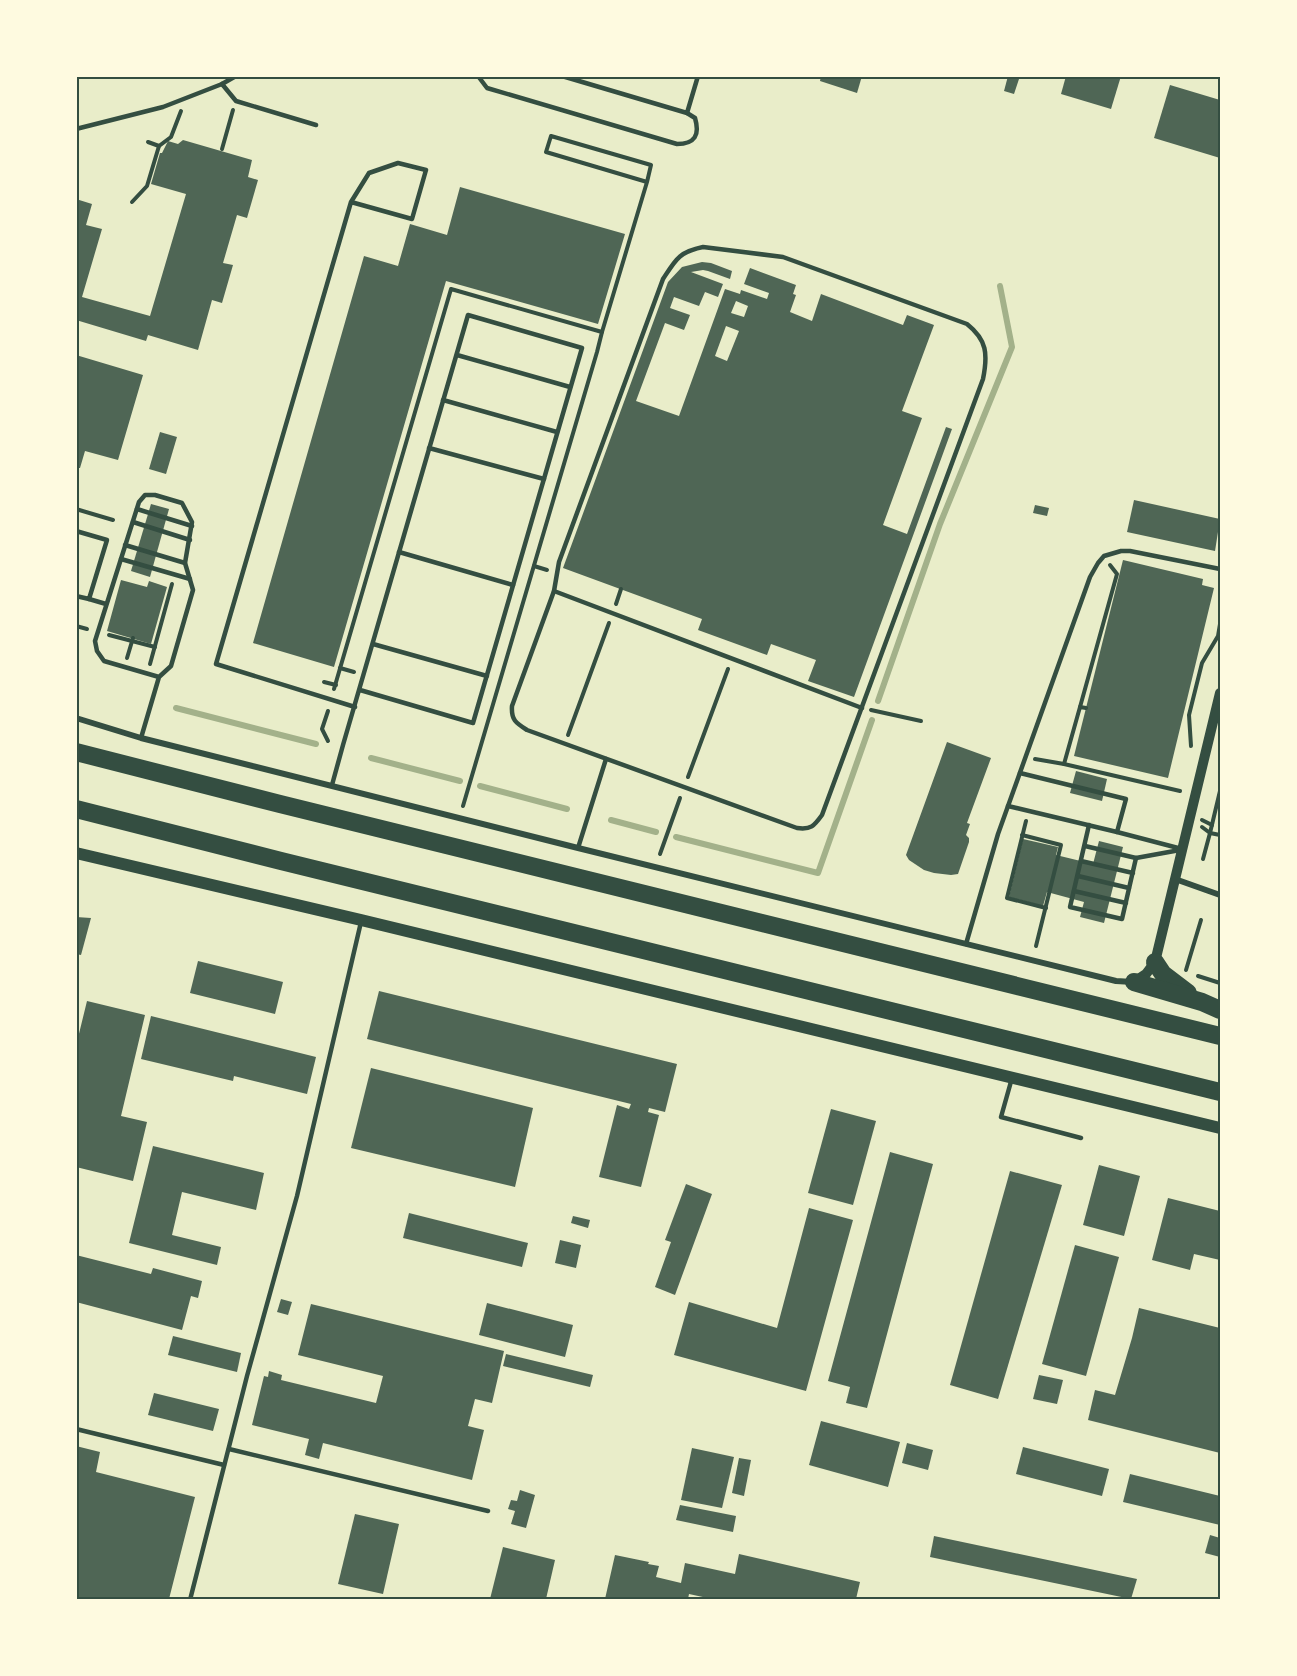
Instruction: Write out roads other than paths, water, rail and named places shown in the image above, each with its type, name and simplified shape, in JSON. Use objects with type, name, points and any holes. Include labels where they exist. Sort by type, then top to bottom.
[{"type":"highway","points":[[76,752],[1221,1036]]},
{"type":"highway","points":[[76,809],[1221,1092]]},
{"type":"highway","points":[[1155,962],[1163,974],[1176,986],[1202,1002]]},
{"type":"highway","points":[[1134,982],[1221,1010]]},
{"type":"main road","points":[[76,853],[1221,1128]]},
{"type":"street","points":[[76,718],[141,738],[578,848],[1116,981],[1134,982],[1146,974],[1155,962],[1221,693]]},
{"type":"street","points":[[1175,879],[1221,895]]},
{"type":"lane","points":[[76,129],[163,107],[222,84],[236,76]]},
{"type":"lane","points":[[478,76],[487,88],[677,144],[687,144],[694,139],[698,127],[695,118],[687,113],[562,76]]},
{"type":"lane","points":[[687,113],[698,76]]},
{"type":"lane","points":[[222,84],[236,101],[316,125]]},
{"type":"lane","points":[[351,202],[412,219],[426,170],[398,163],[369,174],[351,202],[216,664],[355,707]]},
{"type":"lane","points":[[703,247],[783,257],[967,324],[978,332],[985,347],[986,363],[983,379],[822,815],[815,825],[806,829],[797,828],[564,744],[518,725],[512,716],[512,706],[554,591],[559,562],[663,279],[674,262],[687,251],[703,247]]},
{"type":"lane","points":[[332,785],[468,315],[582,348],[473,723],[360,690]]},
{"type":"lane","points":[[456,355],[570,387]]},
{"type":"lane","points":[[443,400],[557,432]]},
{"type":"lane","points":[[429,448],[544,479]]},
{"type":"lane","points":[[141,738],[159,677],[171,666],[193,590],[186,563],[192,522],[182,503],[155,495],[145,495],[139,502],[95,641],[97,651],[104,661],[159,677]]},
{"type":"lane","points":[[137,509],[192,526]]},
{"type":"lane","points":[[133,522],[190,540]]},
{"type":"lane","points":[[76,531],[107,540],[89,599]]},
{"type":"lane","points":[[125,545],[186,563]]},
{"type":"lane","points":[[966,944],[998,834],[1090,577],[1098,563],[1104,556],[1112,553],[1130,551],[1221,569]]},
{"type":"lane","points":[[399,552],[513,585]]},
{"type":"lane","points":[[121,559],[190,579]]},
{"type":"lane","points":[[554,591],[862,708]]},
{"type":"lane","points":[[76,596],[106,604]]},
{"type":"lane","points":[[373,644],[487,676]]},
{"type":"lane","points":[[578,848],[606,759]]},
{"type":"lane","points":[[1020,773],[1126,799],[1118,832]]},
{"type":"lane","points":[[1008,806],[1182,849]]},
{"type":"lane","points":[[1089,825],[1070,907],[1122,919],[1136,858]]},
{"type":"lane","points":[[1085,846],[1136,858],[1182,849]]},
{"type":"lane","points":[[1081,861],[1133,873]]},
{"type":"lane","points":[[1078,876],[1129,888]]},
{"type":"lane","points":[[1074,891],[1126,903]]},
{"type":"lane","points":[[190,1599],[297,1196],[361,920]]},
{"type":"lane","points":[[1012,1077],[1001,1117],[1081,1138]]},
{"type":"lane","points":[[76,1429],[224,1465]]},
{"type":"lane","points":[[229,1449],[488,1511]]},
{"type":"waterway","points":[[878,701],[940,524],[1012,347],[1000,286]]},
{"type":"waterway","points":[[176,708],[316,744]]},
{"type":"waterway","points":[[676,837],[818,873],[872,720]]},
{"type":"waterway","points":[[371,758],[460,781]]},
{"type":"waterway","points":[[480,786],[567,809]]},
{"type":"waterway","points":[[611,820],[656,832]]}]
